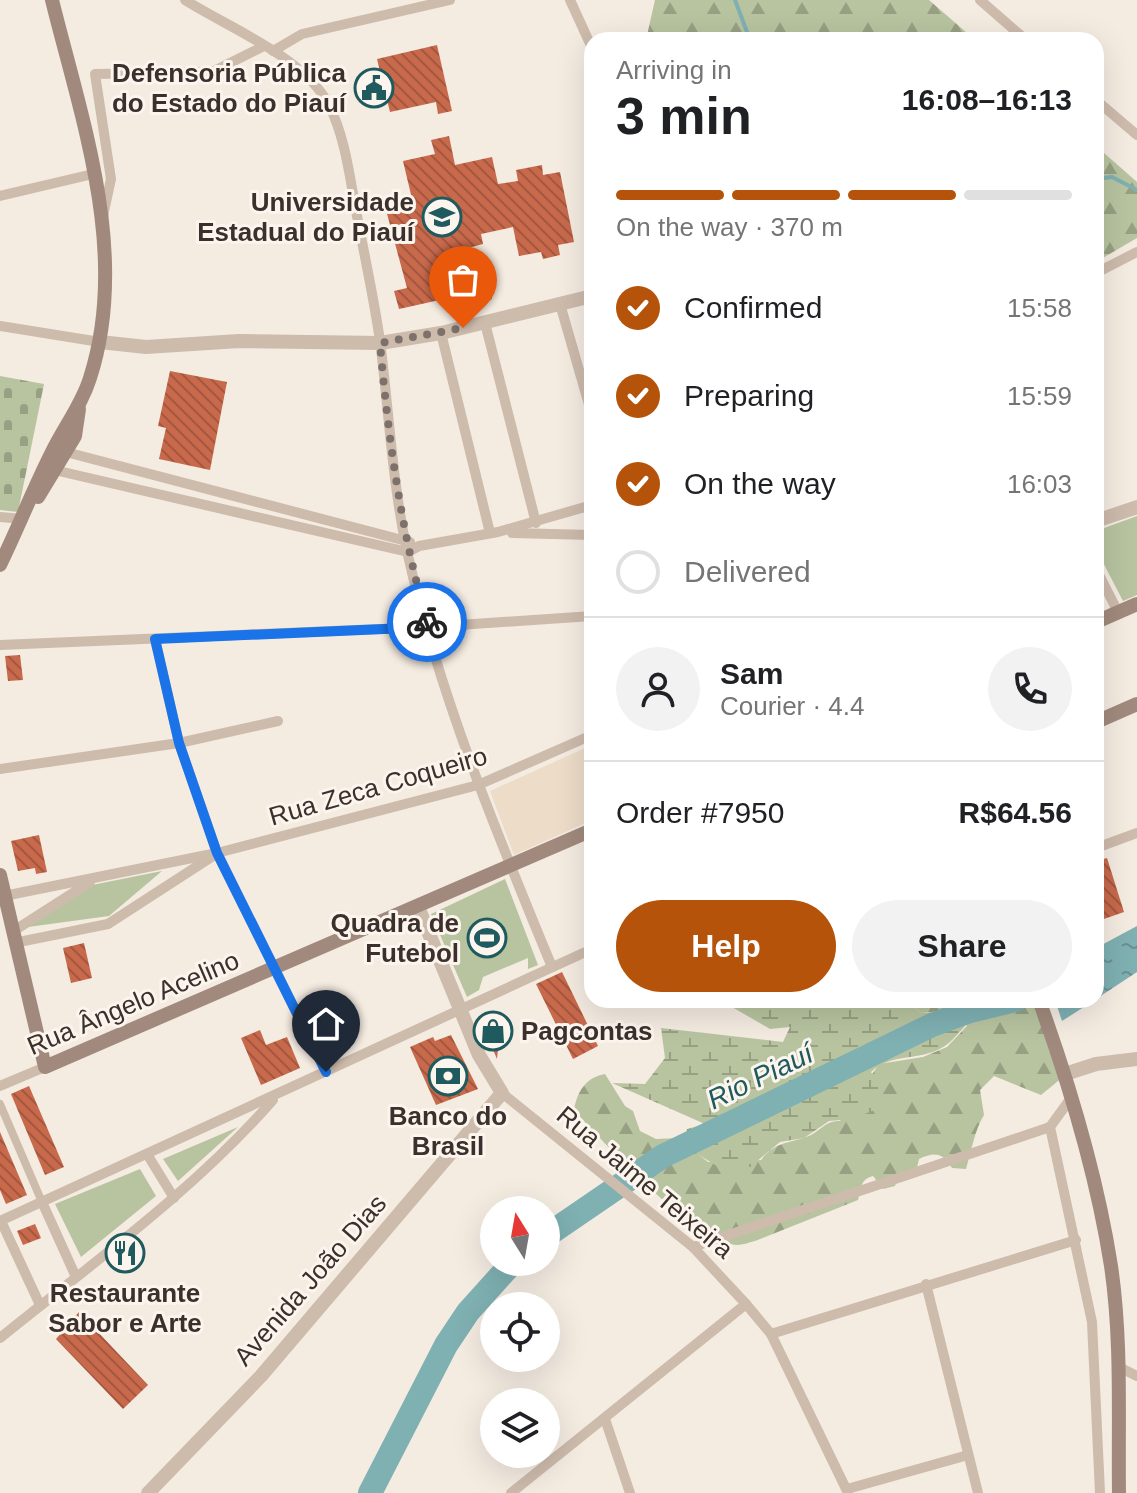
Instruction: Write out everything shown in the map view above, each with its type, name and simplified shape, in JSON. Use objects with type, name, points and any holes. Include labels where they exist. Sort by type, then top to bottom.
[{"type":"main road","points":[[0,565],[60,450],[77,426],[79,408],[100,342],[107,276],[102,220],[93,174],[52,0]]},
{"type":"main road","points":[[1104,618],[1137,604]]},
{"type":"main road","points":[[1104,718],[1137,704]]},
{"type":"main road","name":"Rua Ângelo Acelino","points":[[45,1067],[584,834]]},
{"type":"main road","points":[[0,875],[9,940],[45,1067]]},
{"type":"main road","points":[[1042,1008],[1065,1074],[1097,1194],[1111,1268],[1117,1366],[1119,1493]]},
{"type":"street","points":[[185,0],[262,47],[288,59],[316,85],[336,122],[350,180],[380,343],[392,464],[407,546],[478,785],[552,967]]},
{"type":"street","points":[[273,51],[302,34],[450,0]]},
{"type":"street","points":[[570,0],[585,32]]},
{"type":"street","points":[[980,0],[1017,32]]},
{"type":"street","points":[[102,220],[111,179],[95,74],[212,72],[262,47]]},
{"type":"street","points":[[1104,107],[1137,135]]},
{"type":"street","points":[[0,196],[93,174]]},
{"type":"street","points":[[1104,269],[1137,252]]},
{"type":"street","points":[[0,326],[146,347],[267,341],[380,343],[441,333],[584,298]]},
{"type":"street","points":[[560,304],[584,379]]},
{"type":"street","points":[[485,323],[536,523]]},
{"type":"street","points":[[441,333],[494,532]]},
{"type":"street","points":[[60,450],[238,495],[407,546]]},
{"type":"street","points":[[50,469],[407,546],[536,523],[584,508]]},
{"type":"street","points":[[233,510],[238,495]]},
{"type":"street","points":[[1104,518],[1137,507]]},
{"type":"street","points":[[0,517],[25,515]]},
{"type":"street","points":[[494,532],[584,535]]},
{"type":"street","points":[[1104,585],[1118,612]]},
{"type":"street","points":[[0,645],[429,627],[584,617]]},
{"type":"street","points":[[155,639],[179,743],[217,853],[326,1072]]},
{"type":"street","points":[[0,769],[179,743],[278,721]]},
{"type":"street","name":"Rua Zeca Coqueiro","points":[[4,896],[217,853],[478,785],[584,739]]},
{"type":"street","points":[[1104,845],[1137,833]]},
{"type":"street","points":[[9,940],[108,924],[217,853]]},
{"type":"street","points":[[9,940],[95,879]]},
{"type":"street","name":"Rua Jaime Teixeira","points":[[418,907],[479,1055],[502,1093],[693,1247],[746,1304],[771,1334],[848,1491]]},
{"type":"street","points":[[40,1305],[1,1221],[584,953]]},
{"type":"street","points":[[1065,1074],[1096,1064],[1137,1059]]},
{"type":"street","name":"Rua Ângelo Acelino","points":[[0,1086],[45,1067]]},
{"type":"street","name":"Avenida João Dias","points":[[148,1493],[261,1376],[502,1093]]},
{"type":"street","points":[[0,1338],[174,1198],[244,1133],[276,1096]]},
{"type":"street","points":[[693,1247],[1050,1127],[1071,1098]]},
{"type":"street","points":[[0,1104],[76,1277]]},
{"type":"street","points":[[1050,1127],[1094,1337],[1100,1493]]},
{"type":"street","points":[[147,1154],[174,1198]]},
{"type":"street","points":[[771,1334],[1076,1240]]},
{"type":"street","points":[[926,1284],[978,1493]]},
{"type":"street","points":[[511,1493],[746,1304]]},
{"type":"street","points":[[1117,1366],[1137,1376]]},
{"type":"street","points":[[605,1419],[628,1492]]},
{"type":"street","points":[[848,1491],[968,1455]]},
{"type":"green space","points":[[655,0],[929,0],[966,32],[648,32]]},
{"type":"green space","points":[[1104,153],[1137,182],[1137,238],[1104,257]]},
{"type":"green space","points":[[0,376],[44,384],[18,512],[0,510]]},
{"type":"green space","points":[[1137,516],[1137,595],[1123,601],[1104,564],[1104,528]]},
{"type":"green space","points":[[162,871],[109,916],[28,927],[92,885]]},
{"type":"green space","points":[[505,879],[538,965],[528,969],[528,958],[483,977],[479,990],[467,997],[431,914]]},
{"type":"green space","points":[[734,1008],[915,1008],[921,1013],[970,1011],[966,1025],[945,1046],[923,1055],[890,1061],[871,1072],[881,1088],[882,1107],[852,1119],[829,1121],[804,1138],[780,1142],[750,1167],[717,1166],[684,1146],[687,1129],[705,1124],[612,1083],[645,1084],[665,1058],[661,1028],[783,1042],[790,1027],[770,1029]]},
{"type":"green space","points":[[915,1008],[1045,1008],[1063,1077],[1041,1095],[994,1076],[980,1090],[984,1115],[966,1169],[952,1168],[938,1155],[925,1156],[919,1159],[917,1168],[898,1177],[895,1186],[883,1189],[873,1176],[869,1177],[862,1185],[858,1200],[755,1241],[737,1245],[719,1240],[698,1228],[651,1189],[574,1110],[584,1086],[593,1078],[605,1074],[625,1106],[633,1111],[640,1131],[656,1139],[678,1138],[708,1162],[761,1160],[776,1147],[840,1121],[879,1064],[923,1057],[947,1047],[967,1026],[961,1009],[921,1013]]},
{"type":"green space","points":[[238,1127],[178,1181],[163,1159]]},
{"type":"green space","points":[[140,1169],[156,1196],[81,1257],[55,1204]]},
{"type":"shaded area","points":[[584,749],[584,824],[514,855],[490,791]]},
{"type":"water","points":[[1137,926],[1137,972],[1104,994],[1104,944]]},
{"type":"water","points":[[1058,1008],[1082,1008],[1062,1021]]},
{"type":"building","points":[[437,45],[452,111],[438,114],[436,102],[390,112],[377,59]]},
{"type":"building","points":[[449,136],[455,165],[492,157],[498,184],[518,181],[516,170],[542,165],[543,175],[560,172],[574,242],[558,245],[560,255],[543,259],[541,252],[519,256],[513,227],[481,234],[483,244],[461,250],[467,275],[485,271],[492,299],[456,308],[453,297],[399,309],[394,291],[407,288],[386,210],[413,203],[403,161],[435,154],[431,140]]},
{"type":"building","points":[[170,371],[227,382],[210,470],[159,459],[166,428],[158,426]]},
{"type":"building","points":[[20,655],[23,680],[8,681],[5,656]]},
{"type":"building","points":[[39,835],[47,872],[36,874],[35,868],[18,871],[11,841]]},
{"type":"building","points":[[1107,858],[1124,912],[1104,919],[1104,859]]},
{"type":"building","points":[[84,943],[92,978],[71,983],[63,948]]},
{"type":"building","points":[[562,972],[598,1046],[573,1059],[536,984]]},
{"type":"building","name":"Pagcontas","points":[[494,1014],[503,1037],[499,1039],[497,1059],[483,1026],[483,1018]]},
{"type":"building","points":[[260,1030],[266,1045],[287,1037],[300,1068],[261,1085],[241,1038]]},
{"type":"building","name":"Banco do Brasil","points":[[451,1035],[478,1089],[436,1105],[410,1047],[433,1037],[435,1041]]},
{"type":"building","points":[[29,1086],[64,1167],[45,1175],[11,1094]]},
{"type":"building","points":[[0,1132],[27,1195],[6,1204],[0,1190]]},
{"type":"building","points":[[35,1224],[41,1238],[23,1245],[17,1231]]},
{"type":"building","points":[[79,1312],[148,1385],[123,1409],[56,1339]]},
{"type":"waterway","points":[[735,0],[747,32]]},
{"type":"waterway","points":[[1104,178],[1112,177],[1137,190]]},
{"type":"waterway","name":"Rio Piauí","points":[[560,1226],[663,1156],[932,1025],[983,1008]]},
{"type":"waterway","name":"Rio Piauí","points":[[370,1493],[446,1345],[468,1312],[500,1276]]},
{"type":"way so far","points":[[427,622],[408,552],[392,464],[380,343],[463,328]]},
{"type":"place","name":"Defensoria Pública do Estado do Piauí","points":[[374,88]]},
{"type":"place","name":"Universidade Estadual do Piauí","points":[[442,217]]},
{"type":"place","name":"Quadra de Futebol","points":[[487,938]]},
{"type":"place","name":"Pagcontas","points":[[493,1031]]},
{"type":"place","name":"Banco do Brasil","points":[[448,1076]]},
{"type":"place","name":"Restaurante Sabor e Arte","points":[[125,1253]]},
{"type":"route","points":[[326,1072],[217,853],[179,743],[155,639],[429,627],[427,622]]}]
